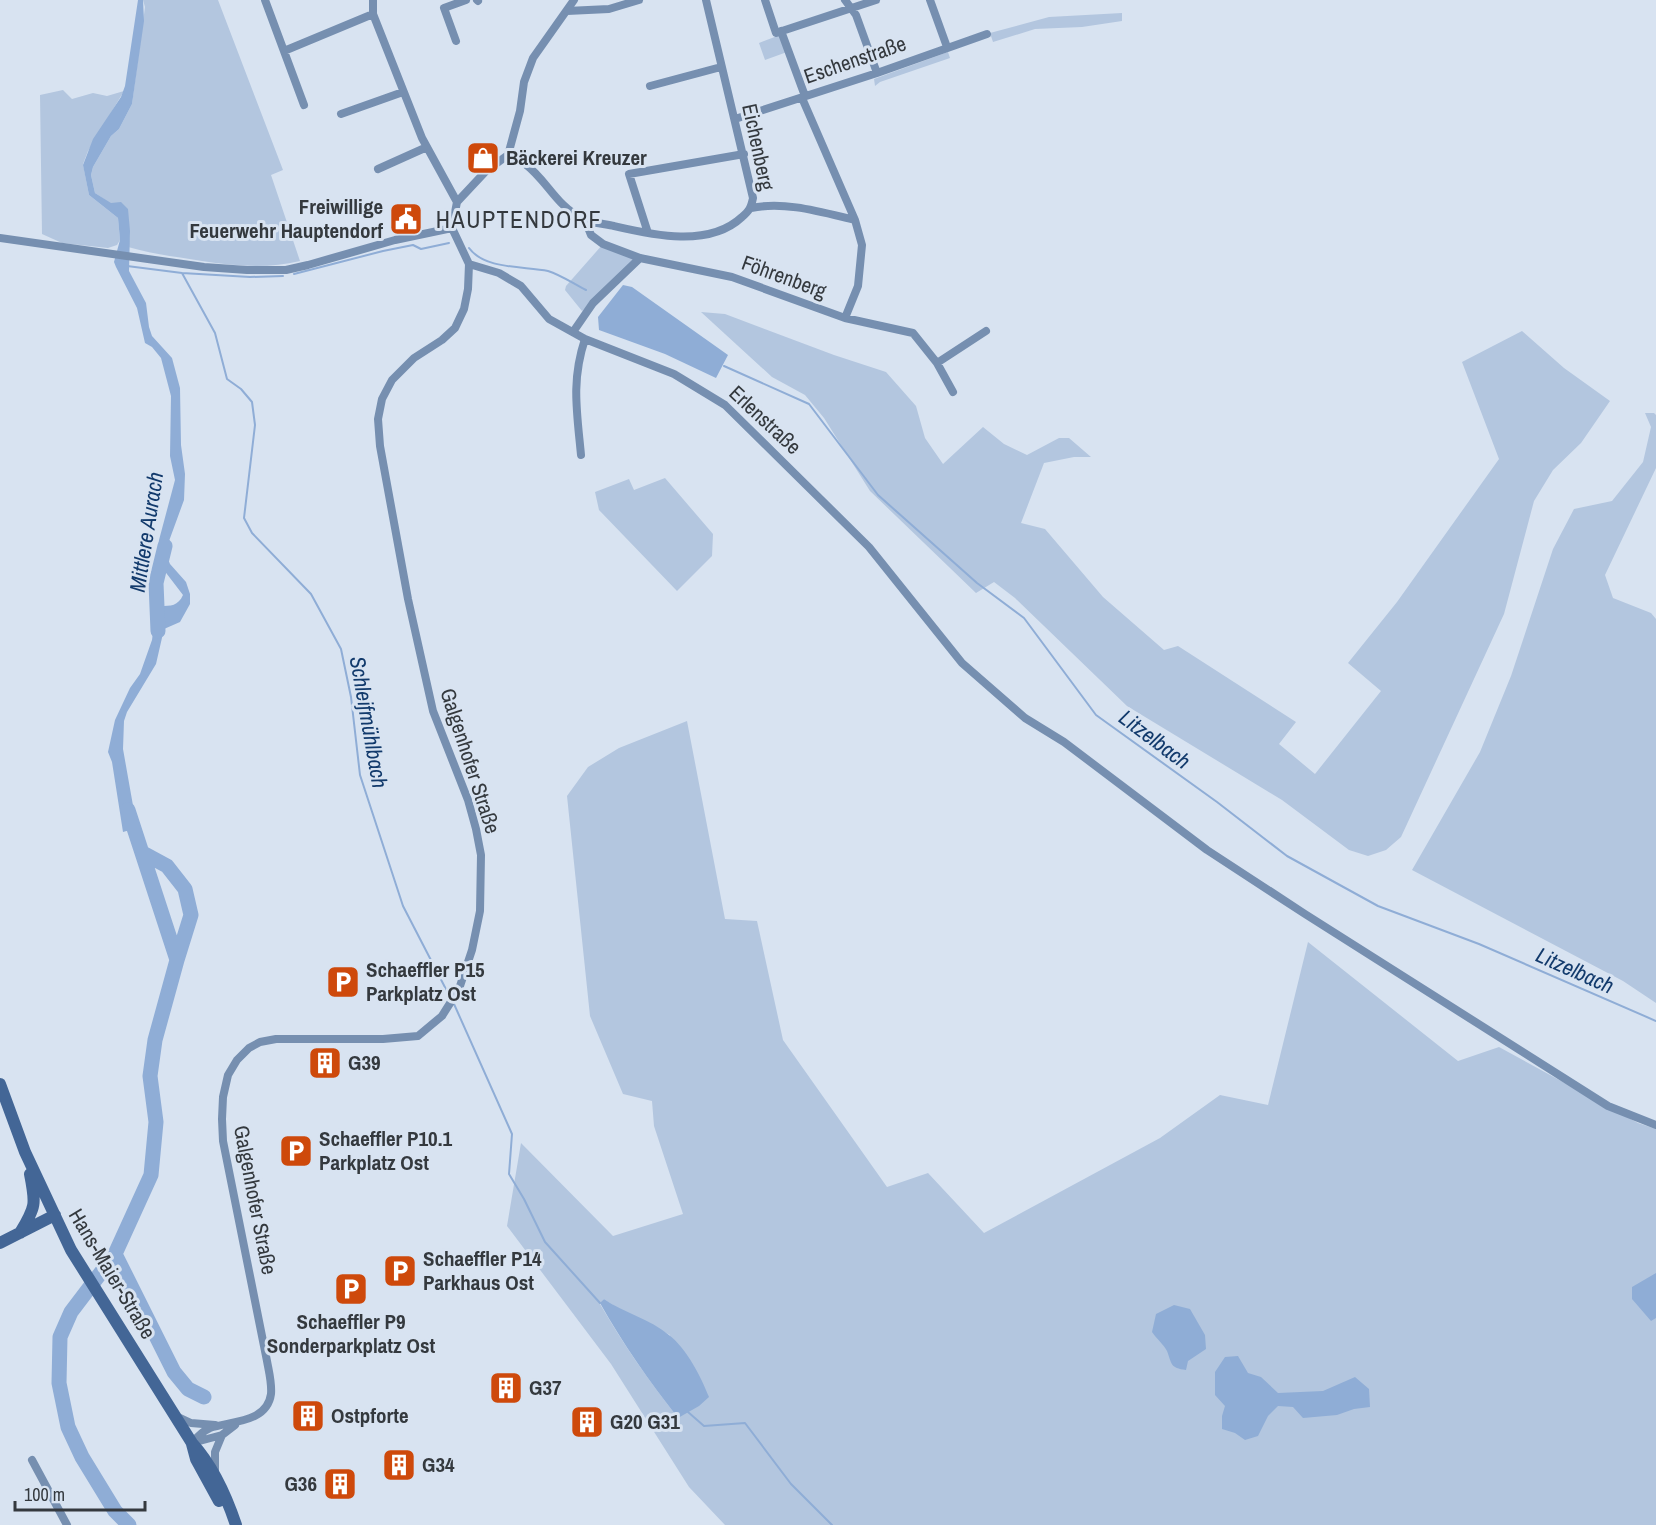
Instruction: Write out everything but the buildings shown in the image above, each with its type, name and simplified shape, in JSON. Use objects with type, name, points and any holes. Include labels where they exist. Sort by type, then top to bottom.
[{"type":"street","points":[[265,0],[304,105]]},
{"type":"street","points":[[374,0],[373,14],[403,92],[427,147],[457,202]]},
{"type":"street","points":[[456,41],[444,8],[452,2],[466,0]]},
{"type":"street","points":[[469,264],[452,228],[457,202],[486,171],[508,155],[520,111],[524,82],[533,58],[574,0]]},
{"type":"street","points":[[567,11],[609,9],[639,0]]},
{"type":"street","name":"Eichenberg","points":[[508,155],[523,162],[538,176],[562,206],[585,220],[648,233],[678,236],[706,234],[732,226],[751,208],[753,198],[706,0]]},
{"type":"street","points":[[765,0],[776,33],[876,0]]},
{"type":"street","points":[[845,0],[856,15],[877,73]]},
{"type":"street","points":[[930,0],[947,47]]},
{"type":"street","points":[[284,51],[373,14]]},
{"type":"street","points":[[782,31],[804,97],[855,220],[862,245],[858,286],[845,318]]},
{"type":"street","name":"Eschenstraße","points":[[735,119],[987,34]]},
{"type":"street","points":[[650,86],[721,67]]},
{"type":"street","points":[[341,114],[403,92]]},
{"type":"street","points":[[378,169],[427,147]]},
{"type":"street","points":[[648,233],[629,174],[744,154]]},
{"type":"street","points":[[751,208],[767,205],[809,210],[855,220]]},
{"type":"street","name":"Föhrenberg","points":[[585,220],[591,235],[603,244],[640,258],[732,277],[845,318],[913,333],[937,363],[953,392]]},
{"type":"street","points":[[0,238],[220,269],[286,270],[395,240],[452,228]]},
{"type":"street","points":[[573,332],[593,303],[640,258]]},
{"type":"street","name":"Erlenstraße","points":[[469,264],[499,273],[521,286],[549,319],[585,339],[674,374],[725,405],[869,547],[962,663],[1025,718],[1064,742],[1207,850],[1305,914],[1608,1106],[1656,1125]]},
{"type":"street","name":"Galgenhofer Straße","points":[[176,1416],[191,1423],[221,1425],[236,1423],[252,1417],[266,1407],[271,1394],[271,1384],[223,1141],[222,1108],[228,1075],[237,1060],[249,1048],[260,1042],[291,1039],[383,1040],[418,1036],[442,1016],[459,989],[472,950],[480,911],[481,855],[468,800],[433,711],[420,658],[380,446],[378,419],[382,399],[392,380],[414,358],[442,340],[455,328],[464,309],[469,264]]},
{"type":"street","points":[[937,363],[986,331]]},
{"type":"street","points":[[581,455],[575,381],[585,339]]},
{"type":"street","name":"Hans-Maier-Straße","points":[[0,1084],[25,1152],[80,1266],[192,1443],[203,1455],[229,1504],[235,1525]]},
{"type":"street","points":[[20,1233],[33,1211],[34,1195],[25,1152]]},
{"type":"street","points":[[0,1243],[55,1215]]},
{"type":"street","name":"Galgenhofer Straße","points":[[192,1443],[222,1435],[236,1423]]},
{"type":"street","name":"Galgenhofer Straße","points":[[192,1443],[205,1431],[221,1425]]},
{"type":"street","points":[[216,1477],[214,1455],[222,1435]]},
{"type":"street","name":"Hans-Maier-Straße","points":[[192,1443],[196,1459],[235,1525]]},
{"type":"street","points":[[32,1460],[68,1525]]},
{"type":"shaded area","points":[[138,0],[143,0],[144,21],[132,104],[119,129],[111,136],[93,167],[91,175],[95,193],[111,203],[121,202],[128,209],[129,271],[146,303],[152,336],[172,358],[180,388],[181,445],[185,474],[184,500],[165,552],[170,564],[186,582],[190,604],[180,622],[164,629],[156,664],[124,721],[123,749],[137,828],[123,832],[112,762],[108,752],[115,720],[130,688],[140,674],[152,640],[155,617],[160,606],[174,605],[183,595],[157,561],[159,540],[175,480],[170,456],[171,396],[161,358],[152,347],[145,343],[137,308],[114,262],[120,240],[118,218],[89,195],[83,165],[93,139],[121,97],[125,86]]},
{"type":"shaded area","points":[[143,0],[218,0],[283,170],[271,175],[300,261],[263,266],[239,265],[174,257],[128,247],[129,228],[122,214],[95,193],[91,175],[93,167],[111,136],[119,129],[132,104],[145,7]]},
{"type":"shaded area","points":[[1122,13],[1122,21],[1082,27],[1035,29],[993,42],[990,33],[1049,17]]},
{"type":"shaded area","points":[[780,35],[787,52],[765,60],[759,43]]},
{"type":"shaded area","points":[[948,52],[950,58],[880,82],[875,86],[874,79]]},
{"type":"shaded area","points":[[63,90],[72,99],[93,93],[107,96],[124,91],[88,151],[83,164],[89,195],[118,218],[120,240],[117,245],[108,248],[62,243],[42,234],[40,95]]},
{"type":"shaded area","points":[[603,244],[640,258],[582,311],[565,290],[566,286]]},
{"type":"shaded area","points":[[623,285],[632,287],[728,355],[716,378],[665,354],[599,330],[598,317]]},
{"type":"shaded area","points":[[701,312],[725,314],[886,372],[916,406],[925,438],[943,464],[983,427],[1004,444],[1027,455],[1059,438],[1069,438],[1091,457],[1074,457],[1044,463],[1021,523],[1045,529],[1103,597],[1164,650],[1178,646],[1296,722],[1279,744],[1315,774],[1381,691],[1348,663],[1397,602],[1499,459],[1462,362],[1522,331],[1564,368],[1610,401],[1581,443],[1553,470],[1534,501],[1504,614],[1401,837],[1386,850],[1368,856],[1349,850],[1282,800],[1127,706],[1015,598],[994,582],[976,593],[870,491],[824,418],[805,395],[772,377]]},
{"type":"shaded area","points":[[1645,413],[1656,415],[1656,468],[1605,575],[1613,598],[1651,613],[1656,619],[1656,1003],[1623,981],[1412,870],[1480,752],[1511,676],[1553,549],[1574,509],[1612,501],[1643,462],[1651,427]]},
{"type":"shaded area","points":[[665,478],[713,534],[712,556],[677,591],[599,510],[595,492],[629,479],[634,490]]},
{"type":"shaded area","points":[[687,721],[725,919],[757,921],[783,1040],[887,1187],[928,1173],[984,1233],[1160,1138],[1220,1095],[1268,1105],[1308,942],[1458,1061],[1499,1047],[1638,1123],[1656,1129],[1656,1525],[725,1525],[689,1487],[611,1364],[507,1226],[521,1143],[613,1236],[683,1214],[654,1126],[652,1101],[623,1094],[590,1016],[567,796],[588,767],[619,748]],"holes":[[[604,1299],[670,1335],[678,1418],[637,1362],[600,1304]]]},
{"type":"shaded area","points":[[1656,1273],[1656,1318],[1651,1321],[1632,1299],[1632,1287]]},
{"type":"shaded area","points":[[604,1299],[662,1329],[676,1341],[693,1364],[709,1397],[699,1406],[678,1418],[618,1333],[600,1303]]},
{"type":"shaded area","points":[[1174,1305],[1190,1309],[1205,1335],[1206,1349],[1188,1361],[1186,1370],[1172,1365],[1166,1349],[1152,1332],[1156,1314]]},
{"type":"shaded area","points":[[1238,1356],[1248,1373],[1261,1377],[1278,1393],[1323,1391],[1355,1377],[1369,1389],[1370,1407],[1354,1409],[1337,1415],[1303,1418],[1293,1407],[1278,1406],[1268,1416],[1258,1436],[1245,1440],[1235,1433],[1222,1429],[1225,1406],[1215,1395],[1215,1372],[1225,1357]]},
{"type":"waterway","name":"Litzelbach","points":[[294,274],[383,251],[413,245],[421,249],[449,243]]},
{"type":"waterway","name":"Litzelbach","points":[[469,248],[476,255],[495,264],[548,271],[586,290]]},
{"type":"waterway","name":"Schleifmühlbach","points":[[127,266],[182,273],[215,333],[227,379],[241,389],[252,402],[255,425],[244,518],[252,533],[311,594],[341,649],[351,697],[360,775],[403,906],[450,997]]},
{"type":"waterway","name":"Litzelbach","points":[[182,273],[250,277],[283,276]]},
{"type":"waterway","name":"Litzelbach","points":[[724,366],[809,404],[878,495],[977,583],[1024,618],[1096,715],[1217,802],[1287,856],[1378,906],[1479,944],[1656,1021]]},
{"type":"waterway","name":"Mittlere Aurach","points":[[158,631],[156,583],[165,546]]},
{"type":"waterway","name":"Mittlere Aurach","points":[[128,810],[177,960],[155,1040],[150,1076],[156,1122],[151,1175],[115,1254],[71,1312],[60,1337],[59,1383],[68,1427],[82,1457],[115,1511],[129,1525]]},
{"type":"waterway","name":"Mittlere Aurach","points":[[143,853],[167,866],[185,889],[191,915],[177,960]]},
{"type":"waterway","name":"Schleifmühlbach","points":[[454,1004],[512,1134],[509,1174],[545,1242],[600,1303]]},
{"type":"waterway","name":"Mittlere Aurach","points":[[115,1254],[174,1372],[188,1389],[204,1397]]},
{"type":"waterway","name":"Schleifmühlbach","points":[[688,1412],[704,1426],[745,1423],[791,1484],[832,1525]]},
{"type":"place","name":"Bäckerei Kreuzer","points":[[483,158]]},
{"type":"place","name":"Freiwillige Feuerwehr Hauptendorf","points":[[406,219]]},
{"type":"place","name":"Schaeffler P15 Parkplatz Ost","points":[[343,982]]},
{"type":"place","name":"G39","points":[[325,1063]]},
{"type":"place","name":"Schaeffler P10.1 Parkplatz Ost","points":[[296,1151]]},
{"type":"place","name":"Schaeffler P14 Parkhaus Ost","points":[[400,1271]]},
{"type":"place","name":"Schaeffler P9 Sonderparkplatz Ost","points":[[351,1289]]},
{"type":"place","name":"G37","points":[[506,1388]]},
{"type":"place","name":"Ostpforte","points":[[308,1416]]},
{"type":"place","name":"G20 G31","points":[[587,1422]]},
{"type":"place","name":"G34","points":[[399,1465]]},
{"type":"place","name":"G36","points":[[340,1484]]},
{"type":"district","name":"HAUPTENDORF","points":[[519,220]]}]
